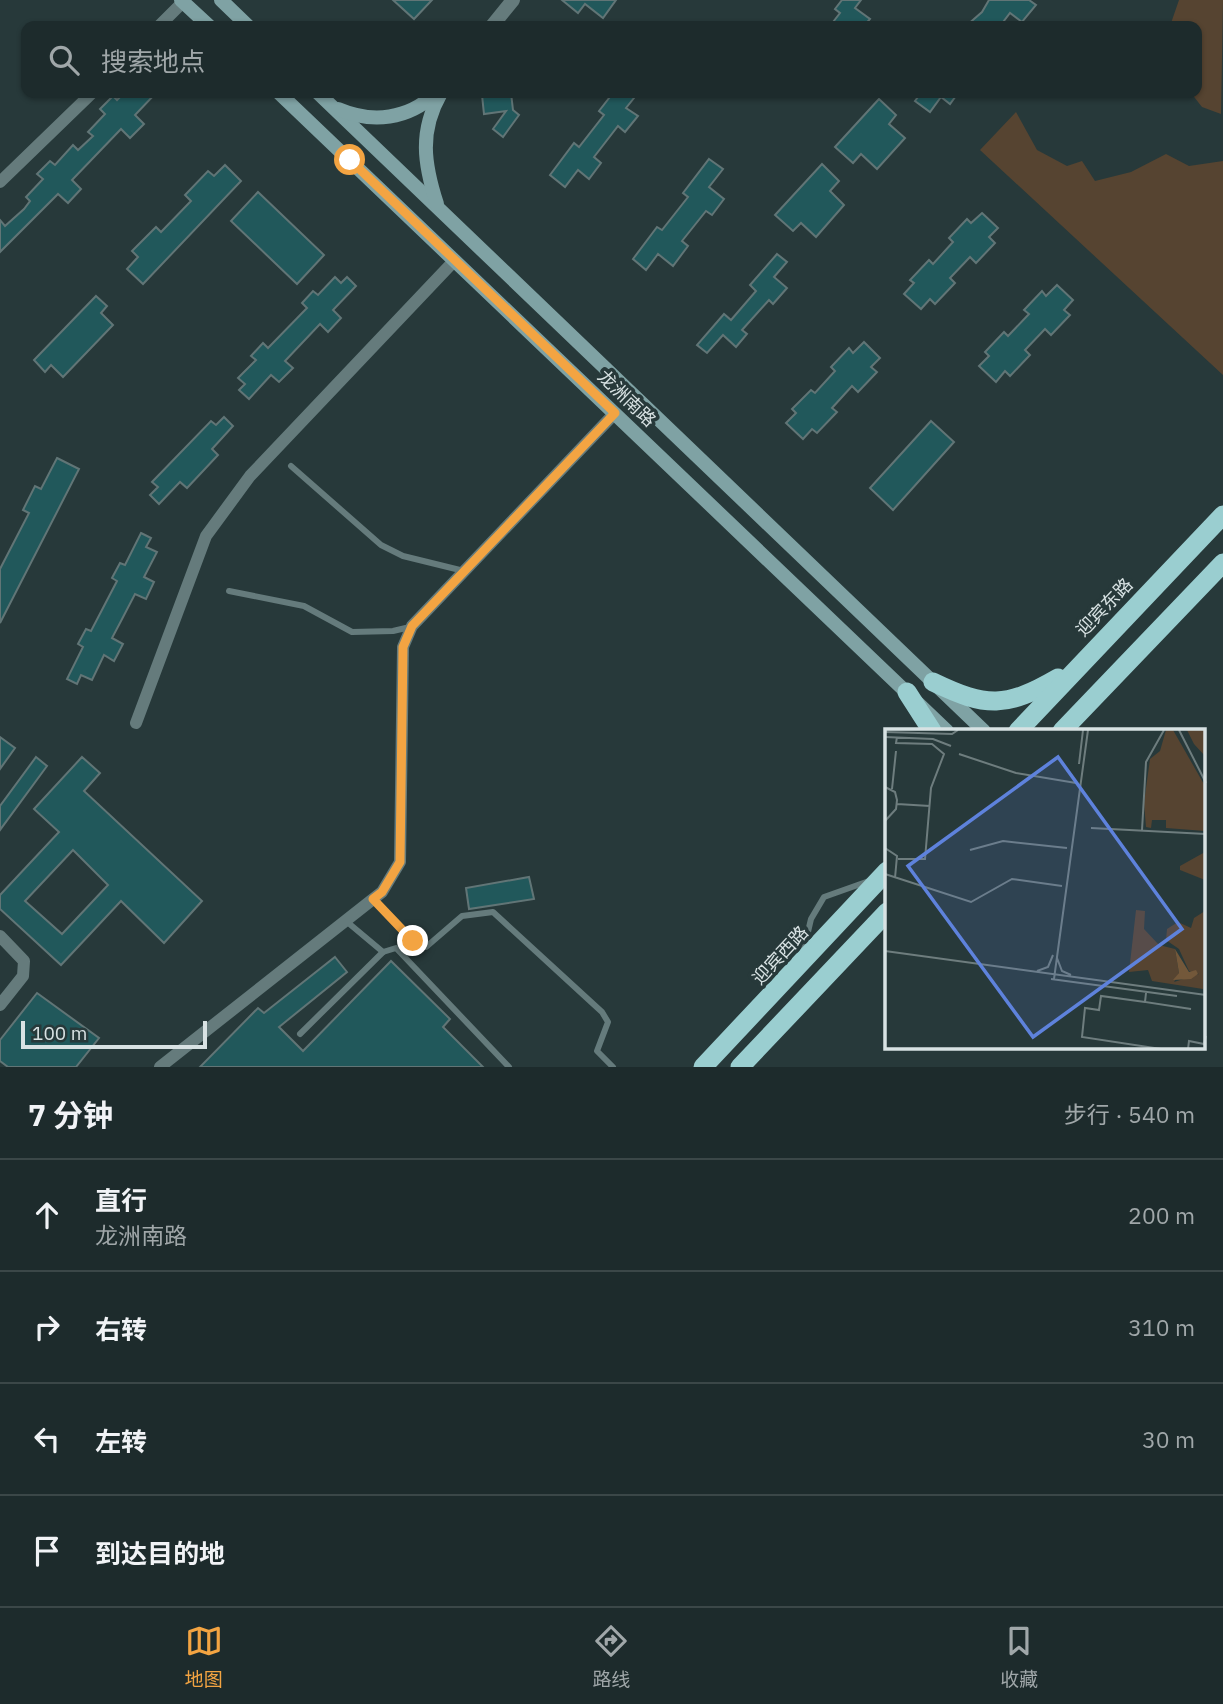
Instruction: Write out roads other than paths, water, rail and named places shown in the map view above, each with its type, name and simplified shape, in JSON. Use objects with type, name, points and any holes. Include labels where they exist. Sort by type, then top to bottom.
[{"type":"highway","name":"迎宾东路","points":[[1020,729],[1223,515]]},
{"type":"highway","points":[[1064,729],[1223,563]]},
{"type":"highway","points":[[933,682],[986,701],[1013,701],[1074,669]]},
{"type":"highway","points":[[907,692],[931,729]]},
{"type":"highway","name":"迎宾西路","points":[[703,1067],[884,875]]},
{"type":"highway","points":[[740,1067],[885,914]]},
{"type":"main road","points":[[221,0],[243,21]]},
{"type":"main road","points":[[182,1],[204,21]]},
{"type":"main road","name":"龙洲南路","points":[[284,98],[945,729]]},
{"type":"main road","name":"龙洲南路","points":[[323,98],[982,729]]},
{"type":"main road","points":[[333,107],[352,115],[401,116],[432,98]]},
{"type":"main road","points":[[437,98],[429,114],[425,141],[426,170],[439,209]]},
{"type":"street","points":[[496,21],[513,0]]},
{"type":"street","points":[[164,21],[182,1]]},
{"type":"street","points":[[0,182],[87,98]]},
{"type":"street","points":[[136,723],[206,536],[250,476],[455,260]]},
{"type":"street","points":[[160,1067],[382,892],[400,862],[403,647],[412,626],[615,413]]},
{"type":"street","points":[[0,936],[24,961],[23,976],[0,1005]]},
{"type":"lane","points":[[291,466],[381,545],[403,556],[465,571]]},
{"type":"lane","points":[[229,591],[304,606],[352,632],[393,631],[412,626]]},
{"type":"lane","points":[[800,964],[811,919],[824,897],[884,875]]},
{"type":"lane","points":[[373,899],[413,941],[426,947],[462,916],[493,912],[602,1012],[608,1022],[597,1051],[613,1067]]},
{"type":"lane","points":[[346,921],[383,953]]},
{"type":"lane","points":[[300,1034],[383,953],[396,948],[509,1067]]}]
